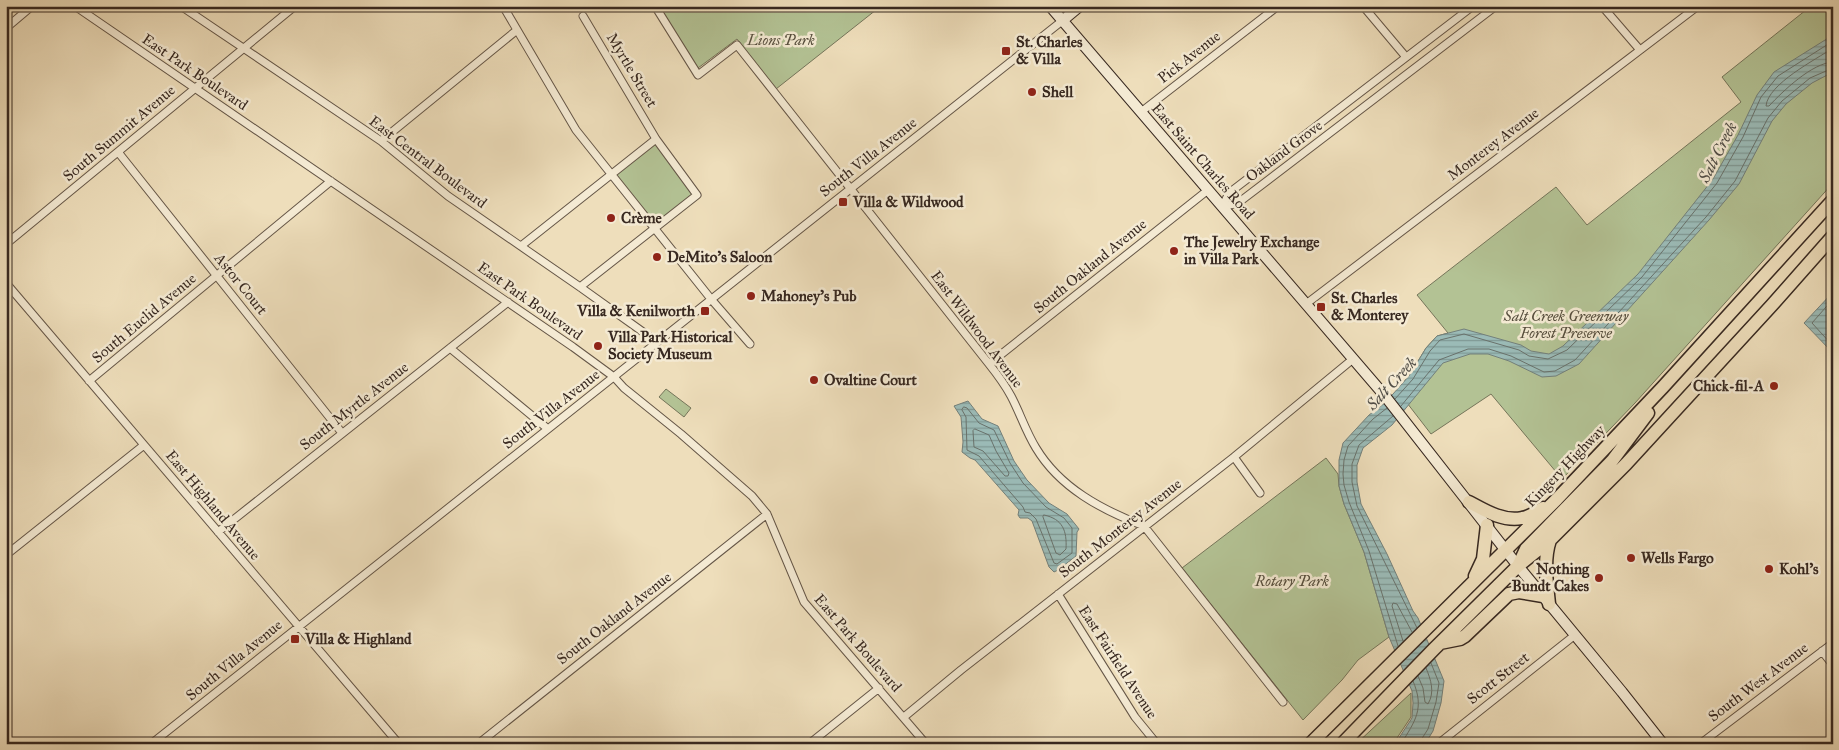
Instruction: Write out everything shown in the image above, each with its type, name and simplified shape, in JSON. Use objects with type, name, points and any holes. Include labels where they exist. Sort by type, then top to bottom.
[{"type":"highway","name":"Kingery Highway","points":[[1310,744],[1552,504],[1663,387],[1833,200]]},
{"type":"highway","points":[[1342,744],[1402,680],[1518,566],[1550,540],[1626,464],[1833,236]]},
{"type":"highway","points":[[1518,566],[1526,549],[1612,461],[1648,412],[1663,387]]},
{"type":"highway","points":[[1469,502],[1490,514],[1513,519],[1523,518],[1552,504]]},
{"type":"highway","points":[[1469,587],[1483,559],[1487,525]]},
{"type":"highway","points":[[1437,646],[1465,636],[1509,594],[1519,592],[1546,600],[1547,550],[1550,540]]},
{"type":"main road","name":"East Saint Charles Road","points":[[1050,6],[1386,396],[1506,551],[1663,744]]},
{"type":"main road","points":[[1062,20],[1080,6]]},
{"type":"street","points":[[6,28],[32,6]]},
{"type":"street","name":"East Park Boulevard","points":[[75,6],[614,376],[624,388],[707,456],[752,496],[768,514],[804,602],[926,744]]},
{"type":"street","name":"East Central Boulevard","points":[[181,6],[381,141],[448,196],[657,342]]},
{"type":"street","name":"South Summit Avenue","points":[[6,244],[295,6]]},
{"type":"street","points":[[503,6],[576,130],[711,299],[750,344]]},
{"type":"street","name":"East Wildwood Avenue","points":[[655,6],[698,75],[737,45],[990,364],[1012,397],[1035,447],[1051,469],[1064,482],[1087,499],[1123,518],[1144,526]]},
{"type":"street","name":"Pick Avenue","points":[[1140,112],[1278,6]]},
{"type":"street","points":[[1363,6],[1406,57]]},
{"type":"street","name":"Oakland Grove","points":[[1222,207],[1229,193],[1473,6]]},
{"type":"street","name":"Oakland Grove","points":[[1222,207],[1238,203],[1496,6]]},
{"type":"street","points":[[1602,6],[1640,50]]},
{"type":"street","name":"Monterey Avenue","points":[[1306,304],[1698,6]]},
{"type":"street","name":"Myrtle Street","points":[[584,16],[656,138],[697,195],[654,228]]},
{"type":"street","name":"South Villa Avenue","points":[[151,744],[1062,20]]},
{"type":"street","points":[[381,141],[517,30]]},
{"type":"street","points":[[521,246],[656,138]]},
{"type":"street","name":"Astor Court","points":[[118,152],[342,434]]},
{"type":"street","name":"South Euclid Avenue","points":[[89,381],[331,181]]},
{"type":"street","name":"South Oakland Avenue","points":[[990,364],[1208,190]]},
{"type":"street","points":[[580,287],[654,228]]},
{"type":"street","name":"East Highland Avenue","points":[[6,283],[399,744]]},
{"type":"street","name":"South Myrtle Avenue","points":[[218,532],[508,302]]},
{"type":"street","points":[[450,348],[548,429]]},
{"type":"street","name":"South Monterey Avenue","points":[[904,717],[961,670],[1234,457],[1354,359]]},
{"type":"street","points":[[6,555],[144,445]]},
{"type":"street","points":[[1234,457],[1260,493]]},
{"type":"street","name":"South Oakland Avenue","points":[[478,744],[768,514]]},
{"type":"street","points":[[1144,526],[1283,702]]},
{"type":"street","name":"East Fairfield Avenue","points":[[1058,594],[1135,717],[1157,744]]},
{"type":"street","name":"Scott Street","points":[[1438,744],[1575,635]]},
{"type":"street","name":"South West Avenue","points":[[1700,744],[1833,642]]},
{"type":"street","points":[[1822,651],[1833,665]]},
{"type":"street","points":[[809,744],[879,688]]},
{"type":"green space","name":"Lions Park","points":[[659,6],[881,6],[776,89],[737,39],[698,68]]},
{"type":"green space","name":"Salt Creek Greenway Forest Preserve","points":[[1811,6],[1833,6],[1833,183],[1635,403],[1562,479],[1491,394],[1431,434],[1397,390],[1409,376],[1426,348],[1437,336],[1448,333],[1417,295],[1556,187],[1587,225],[1741,102],[1722,77]]},
{"type":"green space","points":[[655,142],[694,194],[654,225],[614,175]]},
{"type":"green space","points":[[666,389],[691,408],[684,417],[659,397]]},
{"type":"green space","name":"Rotary Park","points":[[1326,458],[1338,474],[1344,504],[1364,552],[1389,637],[1358,660],[1342,680],[1303,720],[1182,568]]},
{"type":"green space","points":[[1411,693],[1411,717],[1393,744],[1356,744]]},
{"type":"water","points":[[1833,35],[1833,72],[1812,83],[1786,104],[1772,121],[1739,184],[1579,364],[1556,376],[1542,377],[1509,361],[1488,354],[1470,354],[1443,363],[1392,425],[1363,448],[1357,465],[1357,482],[1361,504],[1418,618],[1444,681],[1441,703],[1433,731],[1425,744],[1395,744],[1412,718],[1412,691],[1389,637],[1364,552],[1344,504],[1339,486],[1339,460],[1343,443],[1369,415],[1385,403],[1409,376],[1426,348],[1437,336],[1464,329],[1521,345],[1531,351],[1549,354],[1563,346],[1638,274],[1713,179],[1738,135],[1757,95],[1774,72]]},
{"type":"water","points":[[1833,292],[1833,353],[1804,323]]},
{"type":"water","points":[[968,401],[982,419],[998,426],[1014,461],[1027,480],[1049,503],[1067,514],[1079,529],[1077,532],[1076,556],[1058,570],[1054,572],[1049,567],[1032,521],[1028,518],[1020,518],[1018,515],[1019,510],[975,460],[962,452],[961,417],[954,406]]},
{"type":"place","name":"St. Charles & Villa","points":[[1006,51]]},
{"type":"place","name":"Shell","points":[[1032,92]]},
{"type":"place","name":"Villa & Wildwood","points":[[843,202]]},
{"type":"place","name":"Crème","points":[[611,218]]},
{"type":"place","name":"The Jewelry Exchange in Villa Park","points":[[1174,251]]},
{"type":"place","name":"DeMito’s Saloon","points":[[657,257]]},
{"type":"place","name":"Mahoney’s Pub","points":[[751,296]]},
{"type":"place","name":"St. Charles & Monterey","points":[[1321,307]]},
{"type":"place","name":"Villa & Kenilworth","points":[[705,311]]},
{"type":"place","name":"Villa Park Historical Society Museum","points":[[598,346]]},
{"type":"place","name":"Ovaltine Court","points":[[814,380]]},
{"type":"place","name":"Chick-fil-A","points":[[1774,386]]},
{"type":"place","name":"Wells Fargo","points":[[1631,558]]},
{"type":"place","name":"Kohl's","points":[[1769,569]]},
{"type":"place","name":"Nothing Bundt Cakes","points":[[1599,578]]},
{"type":"place","name":"Villa & Highland","points":[[295,639]]},
{"type":"water label","name":"Salt Creek","points":[[1717,152]]},
{"type":"water label","name":"Salt Creek","points":[[1391,383]]}]
